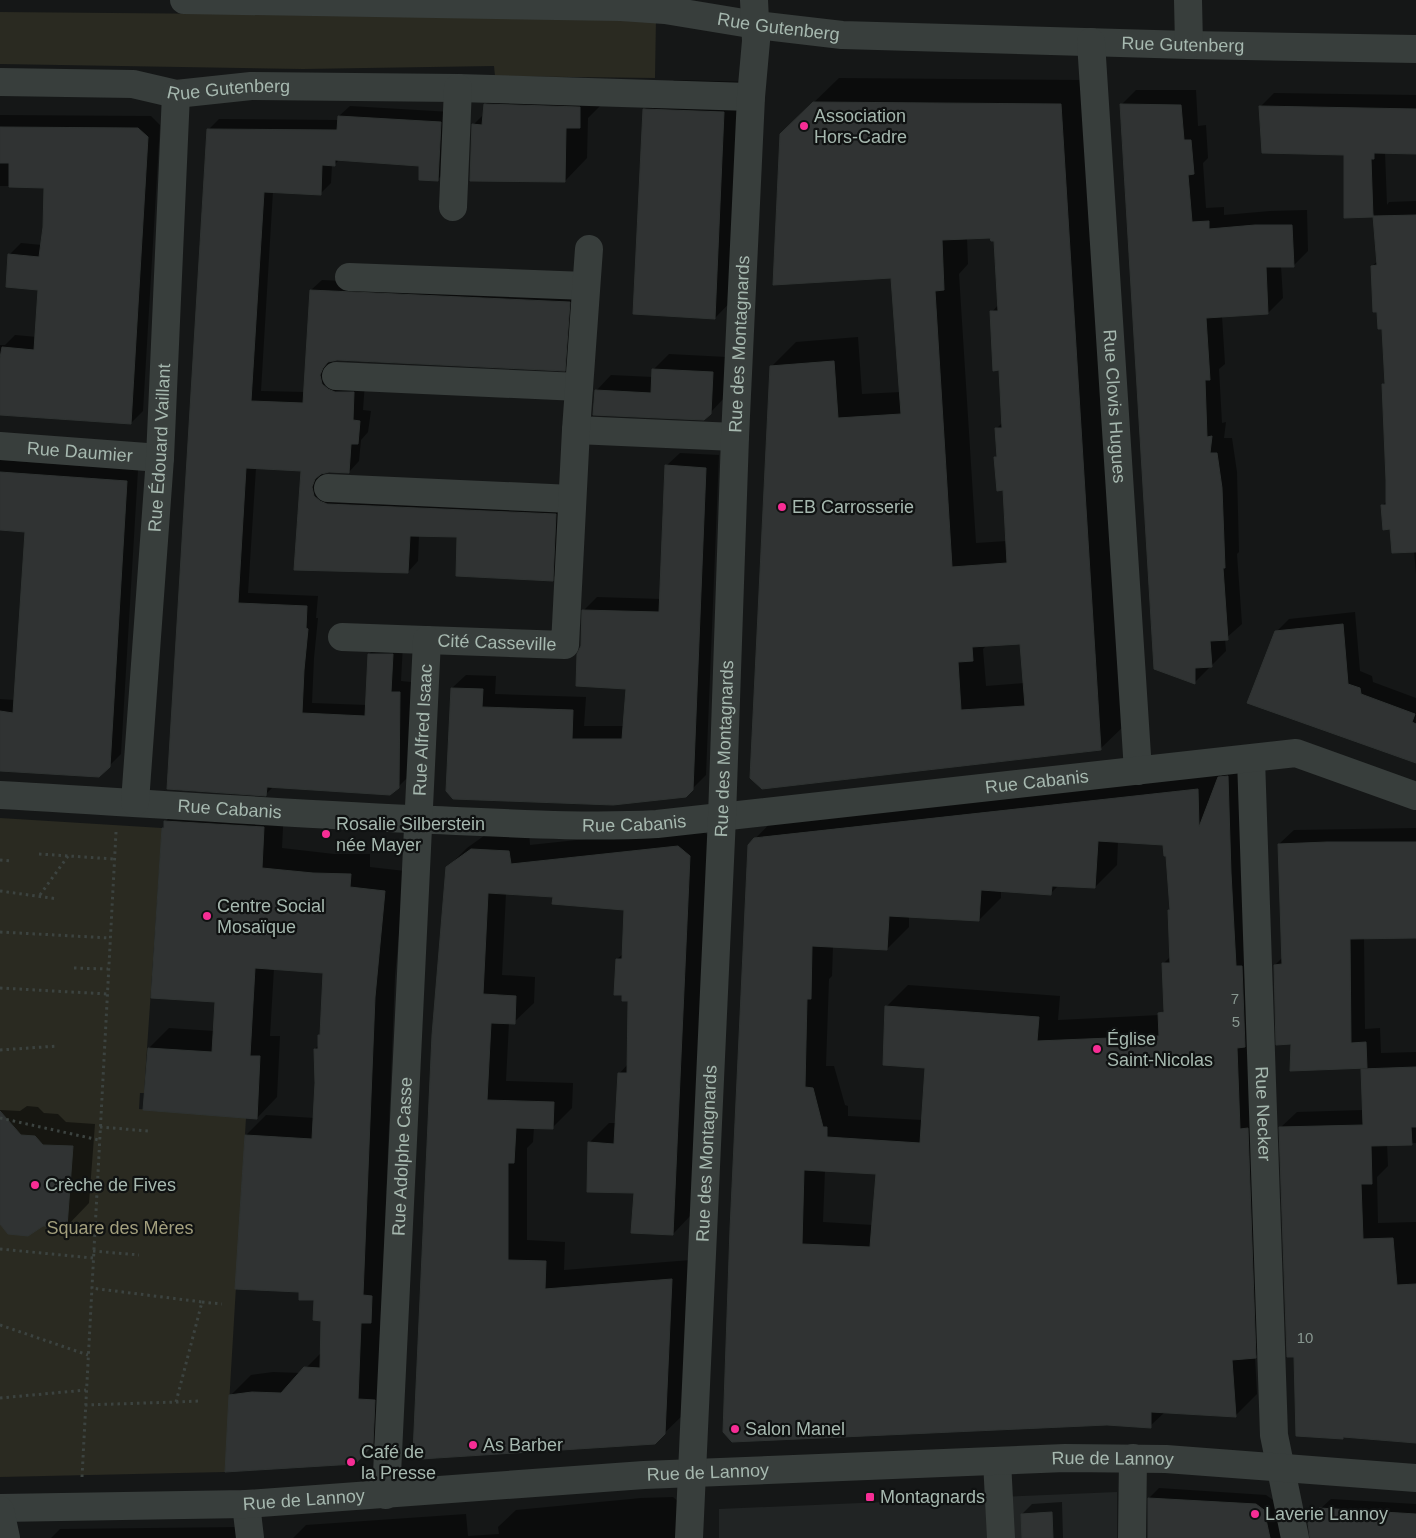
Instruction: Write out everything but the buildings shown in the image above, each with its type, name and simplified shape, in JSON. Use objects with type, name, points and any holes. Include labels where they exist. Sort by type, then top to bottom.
[{"type":"street","name":"Rue Gutenberg","points":[[184,0],[620,7],[755,13],[842,35],[1189,46],[1416,49]]},
{"type":"street","points":[[1188,0],[1189,46]]},
{"type":"street","name":"Rue des Montagnards","points":[[689,1538],[722,817],[735,437],[751,97],[756,41],[755,13]]},
{"type":"street","name":"Rue Clovis Hugues","points":[[1091,42],[1138,771]]},
{"type":"street","name":"Rue Gutenberg","points":[[0,82],[133,84],[176,94],[251,86],[458,88],[751,97]]},
{"type":"street","points":[[453,208],[458,88]]},
{"type":"street","name":"Rue Édouard Vaillant","points":[[126,802],[160,458],[176,94]]},
{"type":"street","name":"Cité Casseville","points":[[342,637],[565,644],[576,430],[589,249]]},
{"type":"street","points":[[349,276],[586,286]]},
{"type":"street","points":[[336,376],[579,387]]},
{"type":"street","points":[[576,430],[735,437]]},
{"type":"street","name":"Rue Daumier","points":[[0,446],[160,458]]},
{"type":"street","points":[[328,488],[572,499]]},
{"type":"street","name":"Rue Alfred Isaac","points":[[419,819],[427,640]]},
{"type":"street","name":"Rue Cabanis","points":[[0,795],[419,819],[606,826],[657,824],[1296,754],[1416,796]]},
{"type":"street","name":"Rue Necker","points":[[1251,759],[1274,1435],[1295,1538]]},
{"type":"street","name":"Rue Adolphe Casse","points":[[386,1495],[419,819]]},
{"type":"street","points":[[1132,1538],[1133,1458]]},
{"type":"street","name":"Rue de Lannoy","points":[[0,1509],[246,1504],[692,1473],[997,1461],[1133,1458],[1416,1478]]},
{"type":"street","points":[[981,1538],[1001,1538],[997,1461]]},
{"type":"street","points":[[246,1504],[250,1538]]},
{"type":"street","points":[[0,1509],[6,1538]]},
{"type":"path","points":[[81,1507],[114,858],[126,802]]},
{"type":"path","points":[[39,854],[114,858]]},
{"type":"path","points":[[40,895],[68,856]]},
{"type":"path","points":[[0,860],[11,861]]},
{"type":"path","points":[[0,891],[40,895],[58,899]]},
{"type":"path","points":[[0,932],[110,938]]},
{"type":"path","points":[[74,968],[108,968]]},
{"type":"path","points":[[0,988],[107,994]]},
{"type":"path","points":[[0,1050],[58,1046]]},
{"type":"path","points":[[0,1118],[99,1140]]},
{"type":"path","points":[[100,1127],[148,1131]]},
{"type":"path","points":[[0,1249],[93,1258]]},
{"type":"path","points":[[93,1252],[139,1255]]},
{"type":"path","points":[[91,1288],[222,1304]]},
{"type":"path","points":[[176,1402],[202,1302]]},
{"type":"path","points":[[0,1325],[88,1355]]},
{"type":"path","points":[[0,1398],[86,1390]]},
{"type":"path","points":[[85,1405],[200,1401]]},
{"type":"shaded area","points":[[1117,1492],[1117,1538],[719,1538],[719,1509]]},
{"type":"green space","points":[[0,12],[656,18],[655,78],[495,76],[494,66],[303,69],[0,64]]},
{"type":"green space","name":"Square des Mères","points":[[0,818],[162,828],[144,1093],[140,1093],[139,1109],[246,1118],[225,1472],[0,1477]]},
{"type":"place","name":"Association Hors-Cadre","points":[[804,126]]},
{"type":"place","name":"EB Carrosserie","points":[[782,507]]},
{"type":"place","name":"Rosalie Silberstein née Mayer","points":[[326,834]]},
{"type":"place","name":"Centre Social Mosaïque","points":[[207,916]]},
{"type":"place","name":"Église Saint-Nicolas","points":[[1097,1049]]},
{"type":"place","name":"Crèche de Fives","points":[[35,1185]]},
{"type":"place","name":"Salon Manel","points":[[735,1429]]},
{"type":"place","name":"As Barber","points":[[473,1445]]},
{"type":"place","name":"Café de la Presse","points":[[351,1462]]},
{"type":"place","name":"Montagnards","points":[[870,1497]]},
{"type":"place","name":"Laverie Lannoy","points":[[1255,1514]]}]
